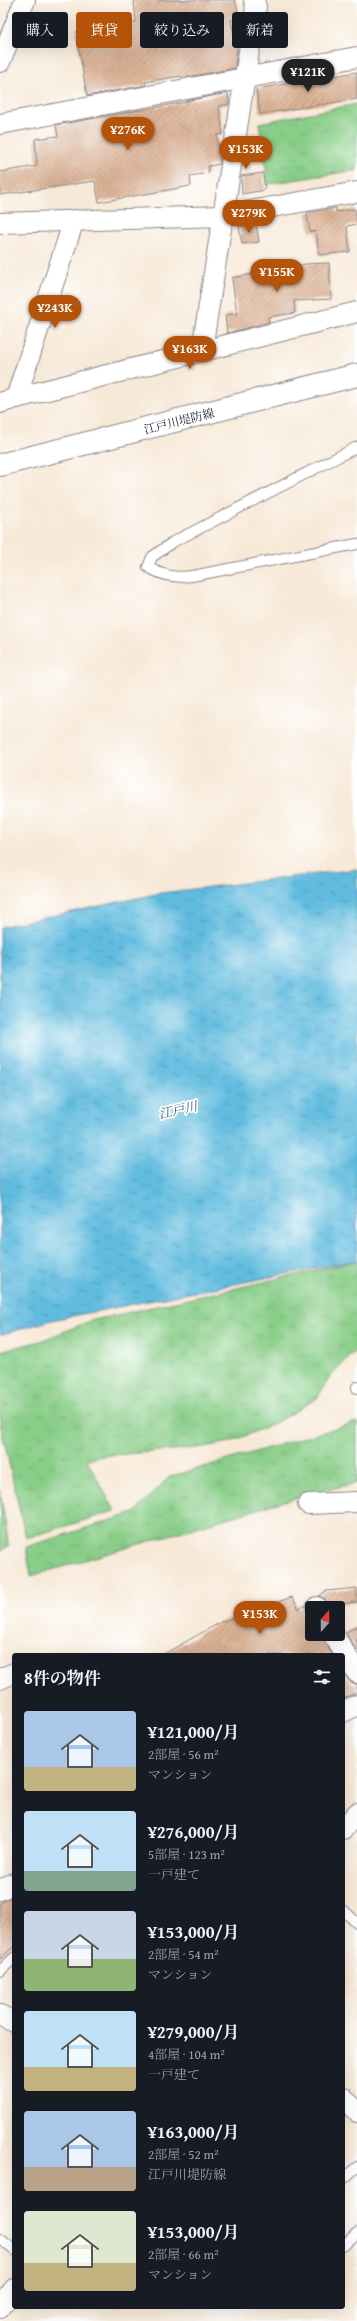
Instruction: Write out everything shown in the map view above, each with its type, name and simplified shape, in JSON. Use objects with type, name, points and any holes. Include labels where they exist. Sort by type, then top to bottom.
[{"type":"main road","name":"江戸川堤防線","points":[[0,466],[357,375]]},
{"type":"street","points":[[0,62],[25,0]]},
{"type":"street","points":[[205,350],[203,343],[256,7],[254,0]]},
{"type":"street","points":[[0,124],[357,58]]},
{"type":"street","points":[[0,223],[222,216],[357,192]]},
{"type":"street","points":[[8,396],[74,220]]},
{"type":"street","points":[[8,396],[205,350],[357,312]]},
{"type":"street","points":[[308,1504],[357,1502]]},
{"type":"street","points":[[338,1641],[357,1673]]},
{"type":"street","points":[[0,1679],[12,1674]]},
{"type":"street","points":[[345,1711],[357,1705]]},
{"type":"street","points":[[345,1827],[357,1813]]},
{"type":"street","points":[[0,1890],[12,1884]]},
{"type":"street","points":[[0,2015],[12,2021]]},
{"type":"street","points":[[345,2099],[357,2112]]},
{"type":"street","points":[[0,2308],[12,2292]]},
{"type":"lane","points":[[357,447],[173,542],[152,557],[148,567],[168,576],[192,576],[357,544]]},
{"type":"lane","points":[[345,1912],[357,1923]]},
{"type":"lane","points":[[0,1971],[12,1960]]},
{"type":"lane","points":[[345,2177],[357,2167]]},
{"type":"lane","points":[[345,2244],[357,2233]]},
{"type":"lane","points":[[0,2239],[12,2248]]},
{"type":"green space","points":[[357,104],[357,170],[268,184],[259,123]]},
{"type":"green space","points":[[357,1261],[357,1350],[330,1377],[317,1398],[277,1422],[231,1442],[197,1448],[102,1456],[87,1460],[115,1511],[26,1538],[0,1423],[0,1351],[41,1341],[90,1321]]},
{"type":"green space","points":[[357,1422],[357,1483],[305,1495],[31,1576],[26,1547],[134,1513],[169,1477]]},
{"type":"green space","points":[[0,1491],[9,1546],[0,1551]]},
{"type":"water","name":"江戸川","points":[[357,869],[357,1260],[52,1320],[0,1335],[0,927],[161,893]]},
{"type":"building","points":[[235,0],[238,12],[232,12],[231,20],[232,48],[237,49],[235,68],[182,78],[181,76],[145,82],[146,85],[87,96],[79,48],[132,48],[132,23],[136,22],[134,1]]},
{"type":"building","points":[[357,72],[357,99],[260,114],[256,89]]},
{"type":"building","points":[[228,93],[229,104],[219,106],[223,134],[217,135],[220,164],[208,166],[209,173],[190,176],[191,186],[99,202],[95,181],[0,195],[0,172],[37,166],[35,139],[58,136],[56,125]]},
{"type":"building","points":[[263,173],[265,190],[242,194],[241,176]]},
{"type":"building","points":[[336,208],[336,212],[355,209],[357,224],[347,226],[350,252],[319,255],[316,231],[310,232],[307,213]]},
{"type":"building","points":[[256,223],[259,242],[242,244],[239,226]]},
{"type":"building","points":[[329,263],[331,299],[294,301],[295,313],[268,317],[269,322],[227,333],[225,315],[237,314],[232,278],[306,264]]},
{"type":"building","points":[[357,1588],[357,1602],[345,1603],[345,1601],[326,1601],[319,1596],[326,1591]]},
{"type":"building","points":[[292,1597],[299,1609],[305,1606],[305,1641],[325,1641],[331,1653],[166,1653],[221,1622]]},
{"type":"building","points":[[357,1626],[357,1651],[346,1632]]},
{"type":"building","points":[[345,1675],[351,1683],[357,1684],[357,1692],[345,1698]]},
{"type":"building","points":[[12,1897],[12,1948],[0,1959],[0,1903]]}]
